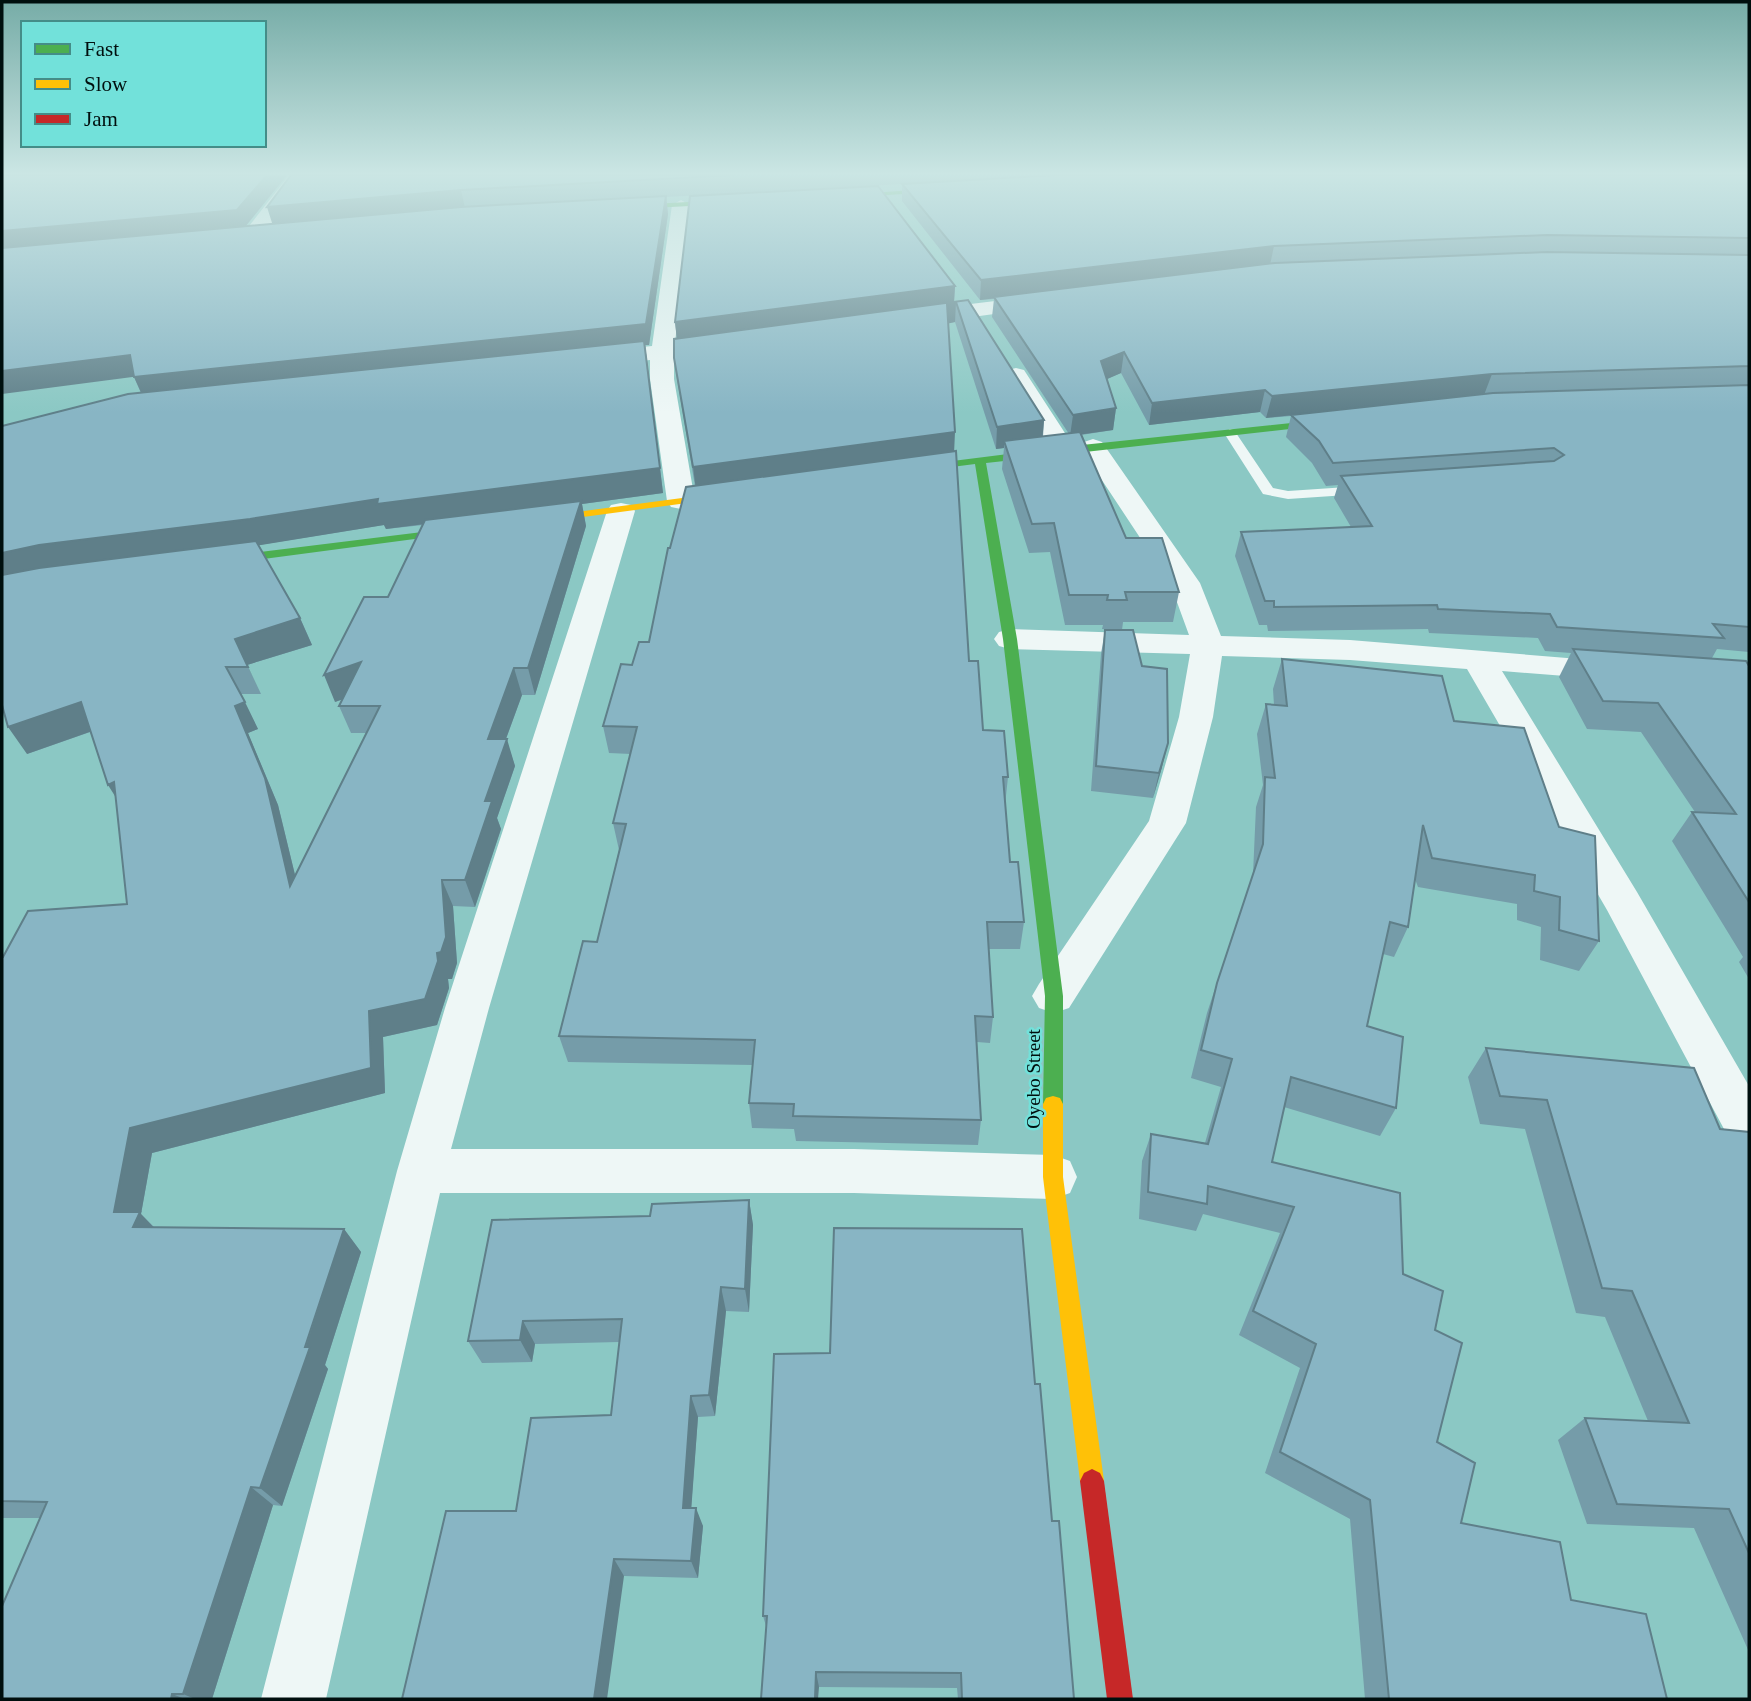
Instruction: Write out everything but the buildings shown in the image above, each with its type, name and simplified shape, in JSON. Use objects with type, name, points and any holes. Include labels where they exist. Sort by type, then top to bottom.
[{"type":"street","points":[[675,254],[662,353],[662,379],[681,501]]},
{"type":"street","points":[[957,289],[988,333]]},
{"type":"street","points":[[906,319],[1068,298]]},
{"type":"street","points":[[572,361],[743,342]]},
{"type":"street","points":[[1003,356],[1185,583],[1208,644],[1196,717],[1167,824],[1054,996]]},
{"type":"street","points":[[885,473],[1078,448],[1350,420]]},
{"type":"street","name":"Oyebo Street","points":[[980,460],[1010,639],[1054,996],[1053,1177],[1119,1699]]},
{"type":"street","points":[[512,524],[749,492]]},
{"type":"street","points":[[293,1699],[421,1171],[467,1008],[621,511]]},
{"type":"street","points":[[189,565],[485,527]]},
{"type":"street","points":[[1010,639],[1350,650],[1641,671]]},
{"type":"street","points":[[1479,661],[1623,903],[1749,1129]]},
{"type":"street","points":[[421,1171],[854,1171],[1053,1177]]},
{"type":"lane","points":[[1230,433],[1268,491],[1289,495],[1383,488]]},
{"type":"traffic: fast","points":[[905,470],[1063,450],[1339,421]]},
{"type":"traffic: fast","points":[[980,460],[1010,639],[1054,996],[1053,1104]]},
{"type":"traffic: fast","points":[[211,562],[471,529]]},
{"type":"traffic: slow","points":[[531,521],[735,494]]},
{"type":"traffic: slow","points":[[1053,1104],[1053,1177],[1092,1481]]},
{"type":"traffic: jam","points":[[1092,1481],[1120,1699]]}]
